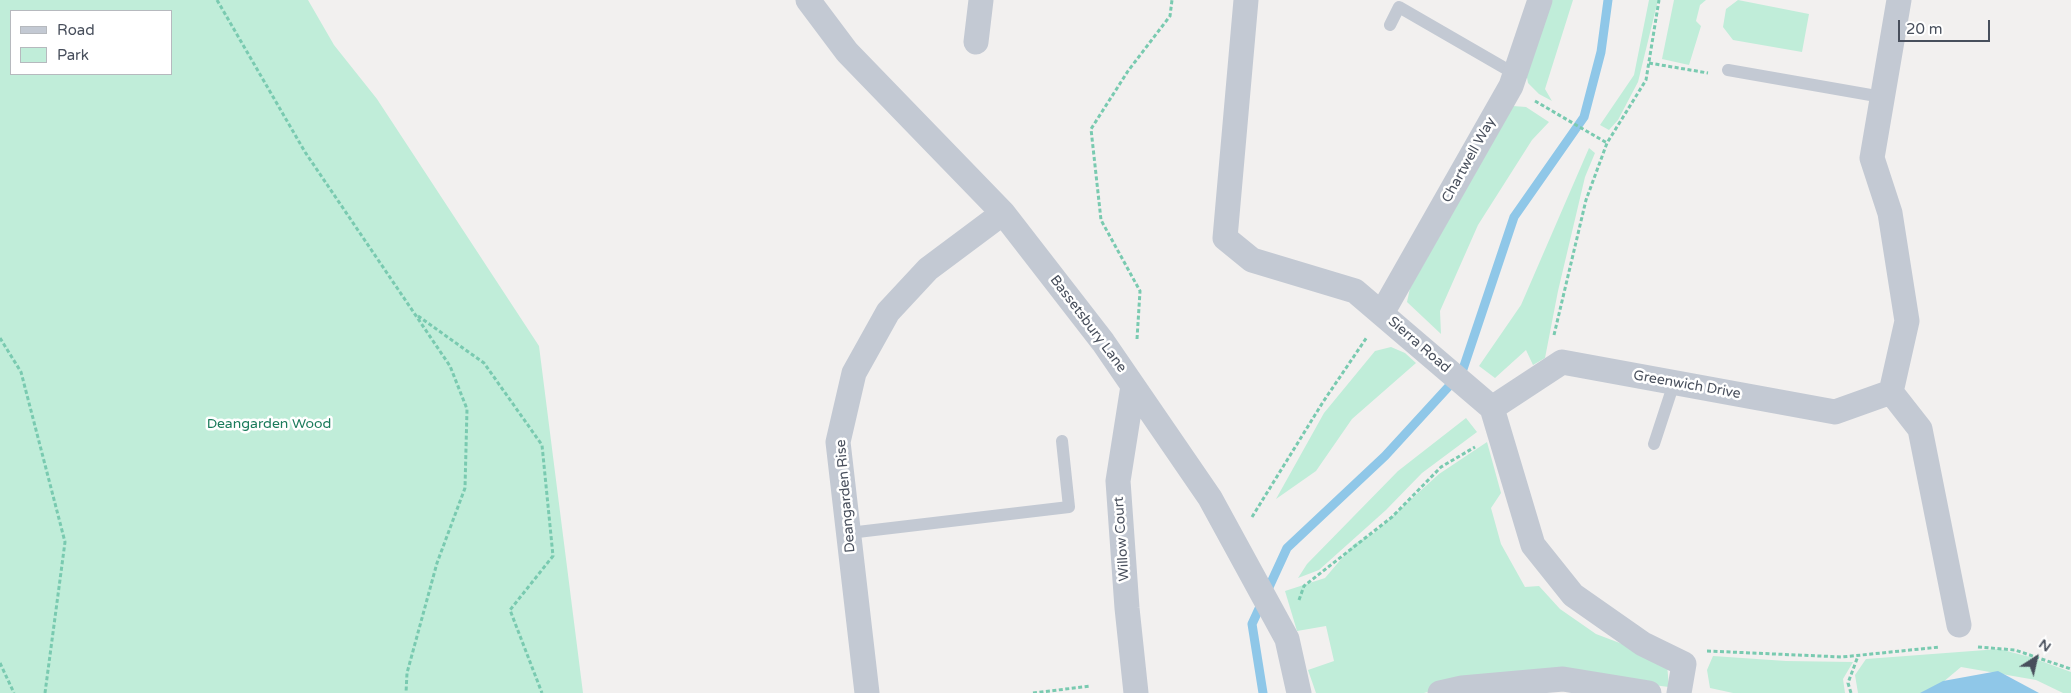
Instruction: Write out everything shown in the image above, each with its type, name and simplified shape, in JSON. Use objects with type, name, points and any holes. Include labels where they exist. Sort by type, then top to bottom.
[{"type":"street","name":"Bassetsbury Lane","points":[[808,0],[848,52],[1003,213],[1103,342],[1210,498],[1284,634],[1299,693]]},
{"type":"street","points":[[976,42],[981,0]]},
{"type":"street","name":"Sierra Road","points":[[1246,0],[1225,238],[1252,260],[1355,291],[1484,401],[1501,431],[1533,545],[1573,594],[1643,644],[1684,664]]},
{"type":"street","name":"Chartwell Way","points":[[1382,314],[1511,86],[1540,0]]},
{"type":"street","points":[[1899,0],[1872,158],[1890,213],[1907,322],[1891,392],[1920,429],[1958,635]]},
{"type":"street","name":"Deangarden Rise","points":[[868,693],[838,442],[854,373],[888,312],[928,269],[1003,213]]},
{"type":"street","name":"Greenwich Drive","points":[[1484,401],[1545,374],[1562,362],[1835,412],[1891,392]]},
{"type":"street","name":"Willow Court","points":[[1133,386],[1118,481],[1127,608],[1136,693]]},
{"type":"street","points":[[1679,693],[1684,664]]},
{"type":"street","points":[[1440,693],[1462,688],[1563,679],[1649,693]]},
{"type":"lane","points":[[1390,24],[1399,6],[1515,74]]},
{"type":"lane","points":[[1728,70],[1882,97]]},
{"type":"lane","points":[[1654,444],[1674,382]]},
{"type":"lane","points":[[848,533],[1070,508],[1062,441]]},
{"type":"path","points":[[216,0],[305,152],[450,366],[467,409],[465,488],[436,562],[407,673],[406,693]]},
{"type":"path","points":[[1133,386],[1140,291],[1102,220],[1091,129],[1128,71],[1170,16],[1172,0]]},
{"type":"path","points":[[1545,374],[1586,200],[1607,143],[1646,80],[1659,0]]},
{"type":"path","points":[[1649,63],[1715,74],[1728,70]]},
{"type":"path","points":[[1559,115],[1607,143]]},
{"type":"path","points":[[415,314],[484,363],[542,445],[553,556],[510,610],[542,693]]},
{"type":"path","points":[[1235,544],[1323,402],[1382,314]]},
{"type":"path","points":[[0,338],[21,372],[65,542],[45,693]]},
{"type":"path","points":[[1284,634],[1304,586],[1392,517],[1441,467],[1501,431]]},
{"type":"path","points":[[1684,664],[1703,650],[1842,657],[1858,656],[1958,635],[2015,650],[2071,669]]},
{"type":"path","points":[[1851,693],[1848,683],[1858,656]]},
{"type":"path","points":[[0,663],[14,693]]},
{"type":"path","points":[[1033,693],[1091,686]]},
{"type":"green space","name":"Deangarden Wood","points":[[0,0],[308,0],[334,45],[377,99],[539,346],[583,693],[0,693]]},
{"type":"green space","points":[[1550,0],[1573,0],[1545,89],[1552,101],[1539,94],[1528,83],[1526,72]]},
{"type":"green space","points":[[1649,0],[1658,0],[1638,82],[1618,120],[1609,130],[1600,125],[1634,75]]},
{"type":"green space","points":[[1674,0],[1706,0],[1700,5],[1696,21],[1701,26],[1689,65],[1662,59]]},
{"type":"green space","points":[[1738,0],[1809,14],[1802,52],[1733,40],[1723,27],[1726,9]]},
{"type":"green space","points":[[1513,106],[1526,107],[1549,122],[1532,140],[1478,225],[1440,311],[1441,334],[1407,302],[1410,288]]},
{"type":"green space","points":[[1589,148],[1595,153],[1585,177],[1558,291],[1545,358],[1533,365],[1526,350],[1495,378],[1479,366],[1521,305]]},
{"type":"green space","points":[[1391,347],[1405,353],[1416,363],[1352,419],[1316,471],[1276,499],[1324,413],[1375,351]]},
{"type":"green space","points":[[1466,418],[1477,432],[1422,473],[1386,510],[1319,570],[1298,578],[1307,564],[1398,471]]},
{"type":"green space","points":[[1487,442],[1501,493],[1491,508],[1501,544],[1525,587],[1539,586],[1560,609],[1596,634],[1633,648],[1667,664],[1669,687],[1637,683],[1454,685],[1424,693],[1316,693],[1308,670],[1334,661],[1326,626],[1297,631],[1285,591],[1325,578],[1354,544],[1374,533],[1439,474]]},
{"type":"green space","points":[[1999,649],[2030,657],[2071,672],[2071,693],[2063,693],[2036,680],[1961,667],[1930,693],[1858,693],[1855,675],[1866,659]]},
{"type":"green space","points":[[1713,656],[1786,661],[1853,662],[1843,679],[1845,693],[1733,693],[1710,688],[1707,670]]},
{"type":"water","points":[[1998,671],[2039,693],[1920,693],[1943,681]]},
{"type":"waterway","points":[[1263,693],[1252,624],[1287,548],[1385,456],[1462,372],[1514,217],[1584,117],[1601,52],[1608,0]]}]
